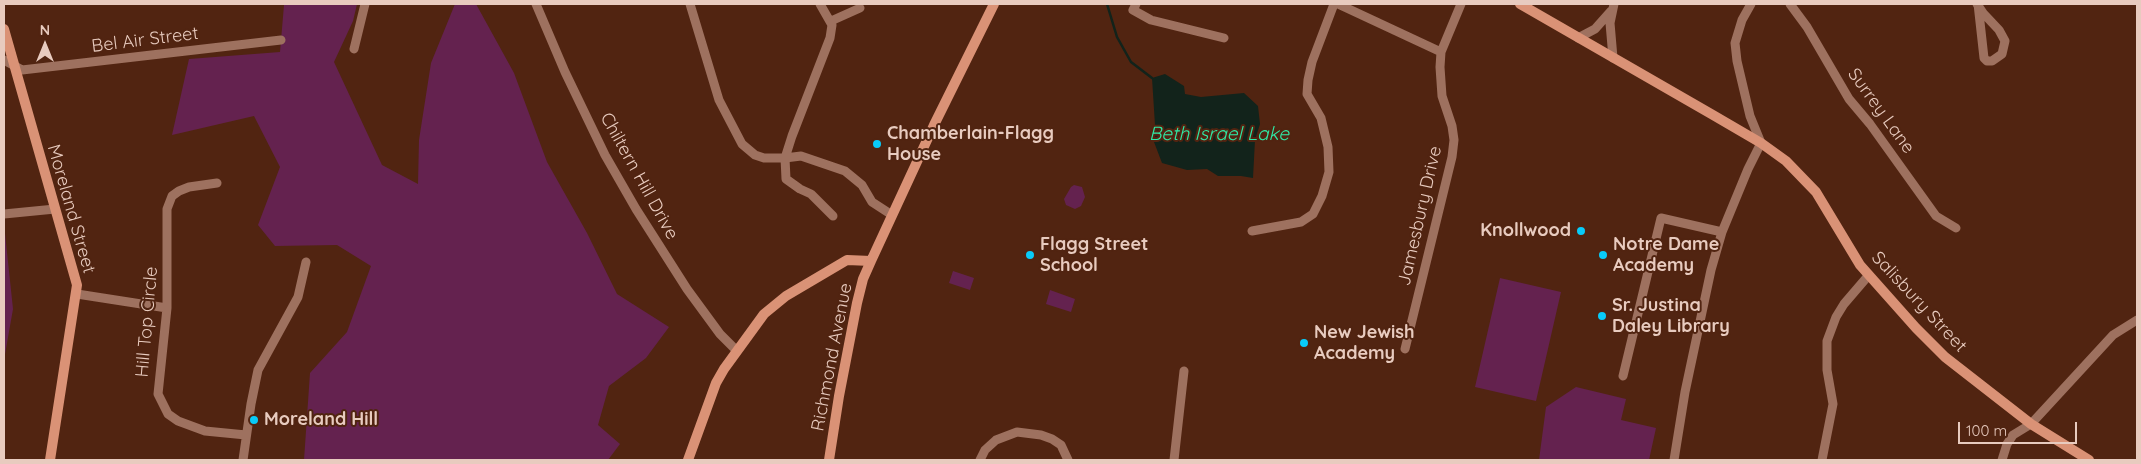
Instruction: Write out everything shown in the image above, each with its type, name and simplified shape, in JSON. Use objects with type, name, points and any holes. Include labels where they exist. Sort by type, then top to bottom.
[{"type":"street","points":[[354,49],[365,4]]},
{"type":"street","name":"Chiltern Hill Drive","points":[[536,4],[565,72],[605,155],[636,209],[687,289],[720,334],[737,351]]},
{"type":"street","points":[[690,4],[712,79],[726,117],[742,144],[755,155],[764,158],[801,156],[845,171],[862,184],[872,202],[892,215]]},
{"type":"street","points":[[820,4],[831,21],[830,38],[785,158],[786,179],[800,189],[812,194],[833,216]]},
{"type":"street","name":"Richmond Avenue","points":[[830,460],[839,396],[863,279],[934,124],[994,4]]},
{"type":"street","points":[[1136,4],[1133,10],[1151,20],[1224,38]]},
{"type":"street","points":[[1252,231],[1301,222],[1313,214],[1322,196],[1328,172],[1328,146],[1321,118],[1307,94],[1308,80],[1336,4],[1441,52]]},
{"type":"street","name":"Jamesbury Drive","points":[[1405,349],[1452,157],[1454,140],[1452,126],[1442,96],[1441,52],[1461,4]]},
{"type":"street","name":"Salisbury Street","points":[[1520,4],[1762,143],[1786,162],[1816,192],[1868,276],[1945,356],[2031,424],[2088,460]]},
{"type":"street","points":[[1674,460],[1685,392],[1711,270],[1722,232],[1748,169],[1762,143],[1750,116],[1736,61],[1735,43],[1739,26],[1751,4]]},
{"type":"street","name":"Surrey Lane","points":[[1790,4],[1807,27],[1849,99],[1870,124],[1936,216],[1956,228]]},
{"type":"street","points":[[1978,4],[1983,13],[1999,30],[2005,41],[2002,54],[1992,61],[1987,61],[1984,58],[1978,4]]},
{"type":"street","points":[[1578,38],[1595,29],[1613,7]]},
{"type":"street","points":[[1613,7],[1610,23],[1613,58]]},
{"type":"street","points":[[831,21],[860,8]]},
{"type":"street","name":"Moreland Street","points":[[4,29],[75,276],[77,294],[50,460]]},
{"type":"street","name":"Bel Air Street","points":[[4,60],[22,70],[281,40]]},
{"type":"street","name":"Hill Top Circle","points":[[217,183],[189,187],[179,191],[172,196],[169,203],[167,217],[167,308],[157,386],[162,404],[168,414],[190,427],[205,431],[246,435]]},
{"type":"street","points":[[4,214],[55,209]]},
{"type":"street","points":[[1623,376],[1661,218],[1722,232]]},
{"type":"street","points":[[688,460],[716,383],[764,314],[786,296],[847,260],[871,261]]},
{"type":"street","points":[[243,460],[250,404],[258,370],[294,305],[306,262]]},
{"type":"street","points":[[1822,460],[1833,404],[1827,370],[1827,341],[1836,317],[1844,304],[1868,276]]},
{"type":"street","points":[[77,294],[167,308]]},
{"type":"street","points":[[2002,460],[2007,444],[2013,435],[2031,424],[2113,335],[2137,320]]},
{"type":"street","points":[[1174,460],[1184,370]]},
{"type":"street","points":[[980,460],[985,450],[996,440],[1010,434],[1026,432],[1041,435],[1057,442],[1064,450],[1068,460]]},
{"type":"shaded area","points":[[275,4],[357,4],[353,21],[334,62],[382,165],[418,184],[419,140],[431,63],[455,4],[476,4],[514,73],[547,162],[587,233],[617,294],[669,327],[646,358],[609,386],[598,425],[620,444],[608,460],[304,460],[310,373],[347,332],[371,266],[337,245],[275,246],[258,225],[280,167],[254,116],[172,135],[189,59],[280,52],[284,5]]},
{"type":"shaded area","points":[[1074,185],[1082,187],[1085,197],[1081,206],[1075,209],[1066,205],[1064,199]]},
{"type":"shaded area","points":[[4,224],[13,309],[4,360]]},
{"type":"shaded area","points":[[953,271],[974,278],[970,290],[949,283]]},
{"type":"shaded area","points":[[1500,278],[1561,292],[1536,401],[1475,387]]},
{"type":"shaded area","points":[[1050,290],[1075,299],[1071,312],[1046,304]]},
{"type":"shaded area","points":[[1576,387],[1626,399],[1621,420],[1656,428],[1649,460],[1539,460],[1546,407]]},
{"type":"water","name":"Beth Israel Lake","points":[[1165,74],[1184,86],[1185,94],[1201,97],[1244,93],[1258,106],[1260,124],[1255,140],[1253,178],[1218,176],[1207,169],[1187,170],[1162,163],[1154,142],[1155,125],[1152,78]]},
{"type":"waterway","points":[[1107,4],[1117,37],[1131,62],[1152,78]]},
{"type":"place","name":"Chamberlain-Flagg House","points":[[877,144]]},
{"type":"place","name":"Knollwood","points":[[1581,231]]},
{"type":"place","name":"Flagg Street School","points":[[1030,255]]},
{"type":"place","name":"Notre Dame Academy","points":[[1603,255]]},
{"type":"place","name":"Sr. Justina Daley Library","points":[[1602,316]]},
{"type":"place","name":"New Jewish Academy","points":[[1304,343]]},
{"type":"place","name":"Moreland Hill","points":[[254,420]]}]
